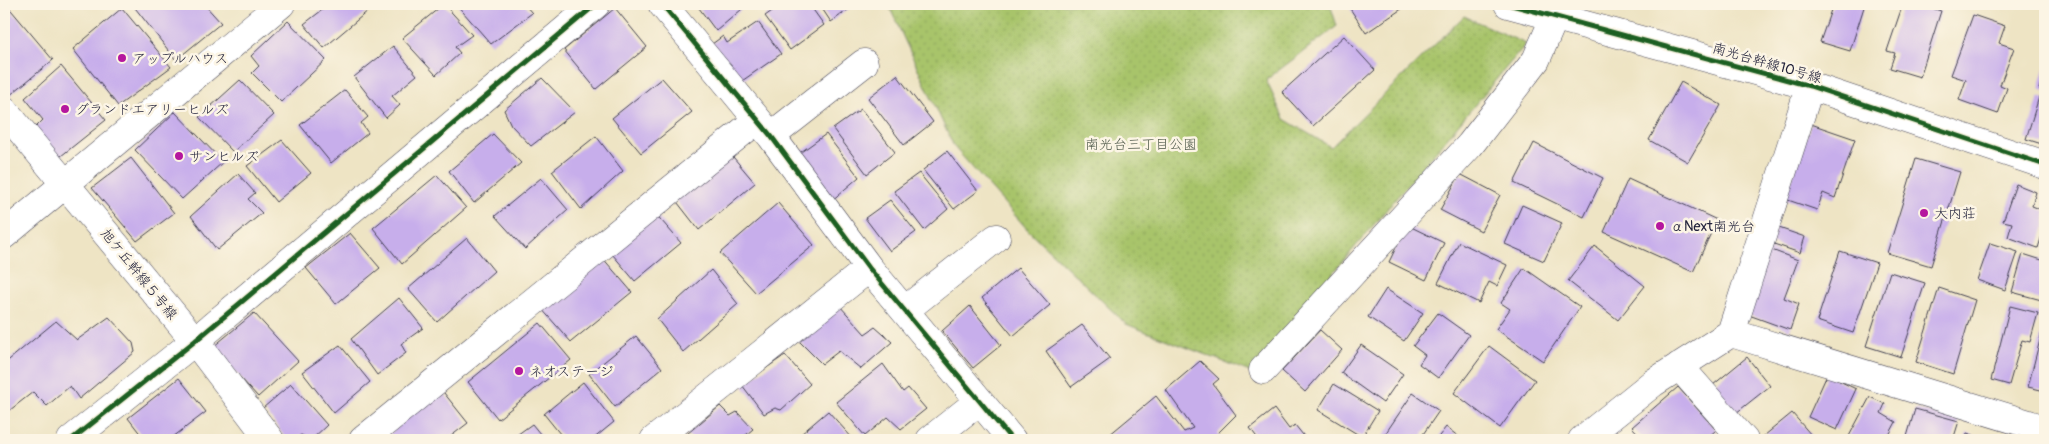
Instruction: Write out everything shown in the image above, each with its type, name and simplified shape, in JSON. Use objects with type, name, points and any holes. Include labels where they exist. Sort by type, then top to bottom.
[{"type":"street","points":[[4,235],[281,4]]},
{"type":"street","points":[[662,4],[764,128],[869,268],[1012,440]]},
{"type":"street","name":"南光台幹線10号線","points":[[1508,4],[1810,86],[2045,165]]},
{"type":"street","points":[[71,440],[194,341],[585,8]]},
{"type":"street","points":[[1263,370],[1470,145],[1536,60],[1556,16]]},
{"type":"street","points":[[363,440],[764,128],[864,63]]},
{"type":"street","points":[[1582,440],[1653,383],[1731,333],[1810,86]]},
{"type":"street","name":"旭ケ丘幹線５号線","points":[[4,110],[194,341],[270,440]]},
{"type":"street","points":[[904,310],[996,238]]},
{"type":"street","points":[[654,440],[869,268]]},
{"type":"street","points":[[1731,333],[2045,429]]},
{"type":"street","points":[[1679,366],[1744,440]]},
{"type":"street","points":[[930,440],[979,401]]},
{"type":"green space","name":"南光台三丁目公園","points":[[888,4],[1330,4],[1337,26],[1266,80],[1284,119],[1331,147],[1464,16],[1526,44],[1250,372],[1126,324],[1028,230],[954,147]]},
{"type":"building","points":[[4,4],[6,4],[53,60],[9,96],[4,90]]},
{"type":"building","points":[[132,4],[204,4],[221,23],[176,60]]},
{"type":"building","points":[[330,4],[364,4],[369,10],[324,48],[304,24]]},
{"type":"building","points":[[444,4],[472,35],[455,47],[460,53],[436,75],[402,38]]},
{"type":"building","points":[[456,4],[524,4],[532,13],[491,44]]},
{"type":"building","points":[[696,4],[748,4],[716,31]]},
{"type":"building","points":[[782,4],[809,4],[824,25],[790,50],[765,16]]},
{"type":"building","points":[[819,4],[856,4],[831,22]]},
{"type":"building","points":[[1347,4],[1409,4],[1366,33]]},
{"type":"building","points":[[1833,4],[1865,4],[1850,51],[1820,42]]},
{"type":"building","points":[[1903,4],[1919,4],[1941,11],[1920,77],[1890,68],[1895,53],[1887,51]]},
{"type":"building","name":"アップルハウス","points":[[122,8],[171,67],[118,106],[73,49]]},
{"type":"building","points":[[615,8],[647,47],[596,89],[564,50]]},
{"type":"building","points":[[1973,15],[2005,26],[1999,43],[2014,48],[2000,85],[2007,88],[1998,114],[1959,100],[1966,80],[1951,75]]},
{"type":"building","points":[[288,21],[326,60],[281,102],[252,73],[259,66],[251,56]]},
{"type":"building","points":[[758,22],[781,54],[739,83],[712,44],[723,36],[727,43]]},
{"type":"building","points":[[1344,36],[1375,70],[1313,126],[1282,92]]},
{"type":"building","points":[[393,46],[417,75],[392,96],[400,105],[386,118],[354,77]]},
{"type":"building","name":"グランドエアリーヒルズ","points":[[61,66],[106,120],[61,156],[49,157],[35,128],[43,120],[25,98]]},
{"type":"building","points":[[2045,68],[2045,91],[2039,89]]},
{"type":"building","points":[[897,75],[933,122],[904,145],[868,98]]},
{"type":"building","points":[[542,78],[575,112],[531,146],[511,125],[504,110]]},
{"type":"building","points":[[662,78],[692,112],[641,153],[612,118]]},
{"type":"building","points":[[240,80],[274,115],[233,152],[199,117]]},
{"type":"building","points":[[1681,82],[1721,105],[1688,162],[1649,140]]},
{"type":"building","points":[[345,90],[368,117],[361,123],[368,133],[331,163],[300,125]]},
{"type":"building","points":[[2039,97],[2045,99],[2045,145],[2026,139]]},
{"type":"building","points":[[861,109],[895,152],[867,174],[833,129]]},
{"type":"building","name":"サンヒルズ","points":[[175,112],[223,162],[182,199],[135,150]]},
{"type":"building","points":[[1811,124],[1855,139],[1835,198],[1823,193],[1817,210],[1785,199]]},
{"type":"building","points":[[493,134],[521,163],[474,203],[449,171]]},
{"type":"building","points":[[826,134],[859,177],[830,202],[794,157]]},
{"type":"building","points":[[596,136],[623,171],[581,209],[552,171]]},
{"type":"building","points":[[282,140],[311,173],[276,202],[247,166]]},
{"type":"building","points":[[1534,143],[1603,178],[1584,217],[1514,183]]},
{"type":"building","points":[[728,151],[755,183],[699,230],[674,198]]},
{"type":"building","points":[[947,151],[978,191],[954,209],[923,170]]},
{"type":"building","points":[[131,158],[174,213],[137,241],[92,188]]},
{"type":"building","name":"大内荘","points":[[1916,159],[1960,172],[1931,266],[1887,253]]},
{"type":"building","points":[[919,173],[948,209],[924,230],[894,191]]},
{"type":"building","points":[[238,174],[255,193],[248,199],[262,213],[217,250],[191,216]]},
{"type":"building","points":[[1460,174],[1500,195],[1481,231],[1440,210]]},
{"type":"building","points":[[437,175],[466,208],[402,264],[373,228]]},
{"type":"building","points":[[541,178],[568,210],[525,249],[495,216]]},
{"type":"building","name":"αNext南光台","points":[[1628,179],[1717,220],[1693,272],[1604,232]]},
{"type":"building","points":[[2016,184],[2036,192],[2032,206],[2045,211],[2045,226],[2038,248],[2008,237],[2012,223],[2003,221]]},
{"type":"building","points":[[890,200],[916,232],[890,251],[865,218]]},
{"type":"building","points":[[778,203],[814,245],[756,293],[720,253]]},
{"type":"building","points":[[1522,205],[1562,223],[1544,261],[1505,244]]},
{"type":"building","points":[[654,212],[681,243],[635,281],[607,248]]},
{"type":"building","points":[[1407,225],[1444,243],[1426,280],[1389,262]]},
{"type":"building","points":[[1776,227],[1805,237],[1800,253],[1771,243]]},
{"type":"building","points":[[350,233],[380,268],[336,304],[306,268]]},
{"type":"building","points":[[467,238],[494,271],[437,322],[408,289]]},
{"type":"building","points":[[1459,242],[1507,265],[1497,286],[1489,282],[1479,303],[1438,283]]},
{"type":"building","points":[[1990,243],[2018,252],[2005,290],[1977,280]]},
{"type":"building","points":[[1595,246],[1645,286],[1618,320],[1568,281]]},
{"type":"building","points":[[1769,249],[1798,260],[1784,298],[1799,304],[1790,330],[1746,314]]},
{"type":"building","points":[[1840,251],[1877,263],[1853,333],[1817,321]]},
{"type":"building","points":[[2023,254],[2045,261],[2045,301],[2012,292]]},
{"type":"building","points":[[601,256],[632,292],[571,342],[540,307]]},
{"type":"building","points":[[1018,268],[1050,305],[1013,336],[982,298]]},
{"type":"building","points":[[1524,268],[1580,307],[1543,361],[1496,329],[1510,309],[1501,303]]},
{"type":"building","points":[[711,270],[738,304],[683,352],[657,319]]},
{"type":"building","points":[[1890,272],[1925,283],[1901,357],[1866,346]]},
{"type":"building","points":[[1939,288],[1975,300],[1953,374],[1916,362]]},
{"type":"building","points":[[1386,289],[1423,313],[1404,341],[1368,317]]},
{"type":"building","points":[[399,298],[423,328],[401,344],[406,353],[377,375],[351,339]]},
{"type":"building","points":[[839,305],[865,334],[875,327],[892,342],[861,369],[839,351],[822,364],[799,341]]},
{"type":"building","points":[[970,306],[1001,345],[973,368],[942,331]]},
{"type":"building","points":[[2010,306],[2038,313],[2030,342],[2022,340],[2009,385],[1991,380]]},
{"type":"building","points":[[254,313],[298,361],[258,397],[213,347]]},
{"type":"building","points":[[1438,313],[1469,335],[1438,378],[1419,364],[1425,355],[1413,346]]},
{"type":"building","points":[[109,317],[133,343],[135,352],[79,399],[70,386],[47,406],[33,392],[5,414],[4,364],[56,321],[77,340]]},
{"type":"building","points":[[2045,320],[2045,391],[2028,387]]},
{"type":"building","name":"ネオステージ","points":[[540,323],[571,360],[498,419],[468,382]]},
{"type":"building","points":[[1082,325],[1110,359],[1071,387],[1046,351]]},
{"type":"building","points":[[1320,330],[1342,350],[1305,392],[1282,371]]},
{"type":"building","points":[[636,336],[662,368],[615,407],[589,374]]},
{"type":"building","points":[[340,345],[370,382],[334,413],[302,372]]},
{"type":"building","points":[[1361,345],[1403,374],[1383,403],[1341,373]]},
{"type":"building","points":[[1489,346],[1535,380],[1500,428],[1454,393]]},
{"type":"building","points":[[785,355],[810,384],[781,410],[775,408],[764,414],[742,385]]},
{"type":"building","points":[[1747,357],[1770,386],[1736,413],[1713,385]]},
{"type":"building","points":[[1200,361],[1219,379],[1213,384],[1236,415],[1218,433],[1222,440],[1103,440],[1156,396],[1184,432],[1193,428],[1166,390]]},
{"type":"building","points":[[883,364],[903,392],[908,388],[926,409],[901,429],[888,417],[865,436],[836,402]]},
{"type":"building","points":[[1827,375],[1856,389],[1837,430],[1808,417]]},
{"type":"building","points":[[179,378],[206,412],[169,440],[145,440],[128,418]]},
{"type":"building","points":[[583,382],[614,422],[592,440],[565,440],[544,414]]},
{"type":"building","points":[[291,384],[327,425],[311,440],[301,435],[293,440],[287,440],[263,408]]},
{"type":"building","points":[[1334,384],[1378,411],[1362,437],[1318,410]]},
{"type":"building","points":[[1678,387],[1716,430],[1705,440],[1644,440],[1632,427]]},
{"type":"building","points":[[440,388],[468,423],[446,440],[383,440]]},
{"type":"building","points":[[1413,393],[1439,411],[1419,440],[1381,440]]},
{"type":"building","points":[[1870,397],[1885,404],[1881,413],[1896,422],[1888,437],[1894,440],[1847,440]]},
{"type":"building","points":[[720,406],[730,416],[737,412],[753,429],[740,440],[693,440],[687,434]]},
{"type":"building","points":[[1274,409],[1289,429],[1295,425],[1307,440],[1259,440],[1250,428]]},
{"type":"building","points":[[1915,409],[1959,421],[1953,440],[1906,440]]},
{"type":"building","points":[[828,411],[854,440],[794,440]]},
{"type":"building","points":[[1792,413],[1812,436],[1807,440],[1759,440]]},
{"type":"building","points":[[532,424],[545,440],[510,440]]},
{"type":"building","points":[[1446,427],[1463,440],[1436,440]]},
{"type":"building","points":[[1967,433],[1988,440],[1965,440]]},
{"type":"cycle path","points":[[71,440],[195,341],[596,4]]},
{"type":"cycle path","points":[[662,4],[771,136],[869,268],[1012,440]]},
{"type":"cycle path","points":[[1508,4],[1810,86],[2045,165]]},
{"type":"place","name":"アップルハウス","points":[[122,58]]},
{"type":"place","name":"グランドエアリーヒルズ","points":[[65,109]]},
{"type":"place","name":"サンヒルズ","points":[[179,156]]},
{"type":"place","name":"大内荘","points":[[1924,213]]},
{"type":"place","name":"αNext南光台","points":[[1660,226]]},
{"type":"place","name":"ネオステージ","points":[[519,371]]}]
